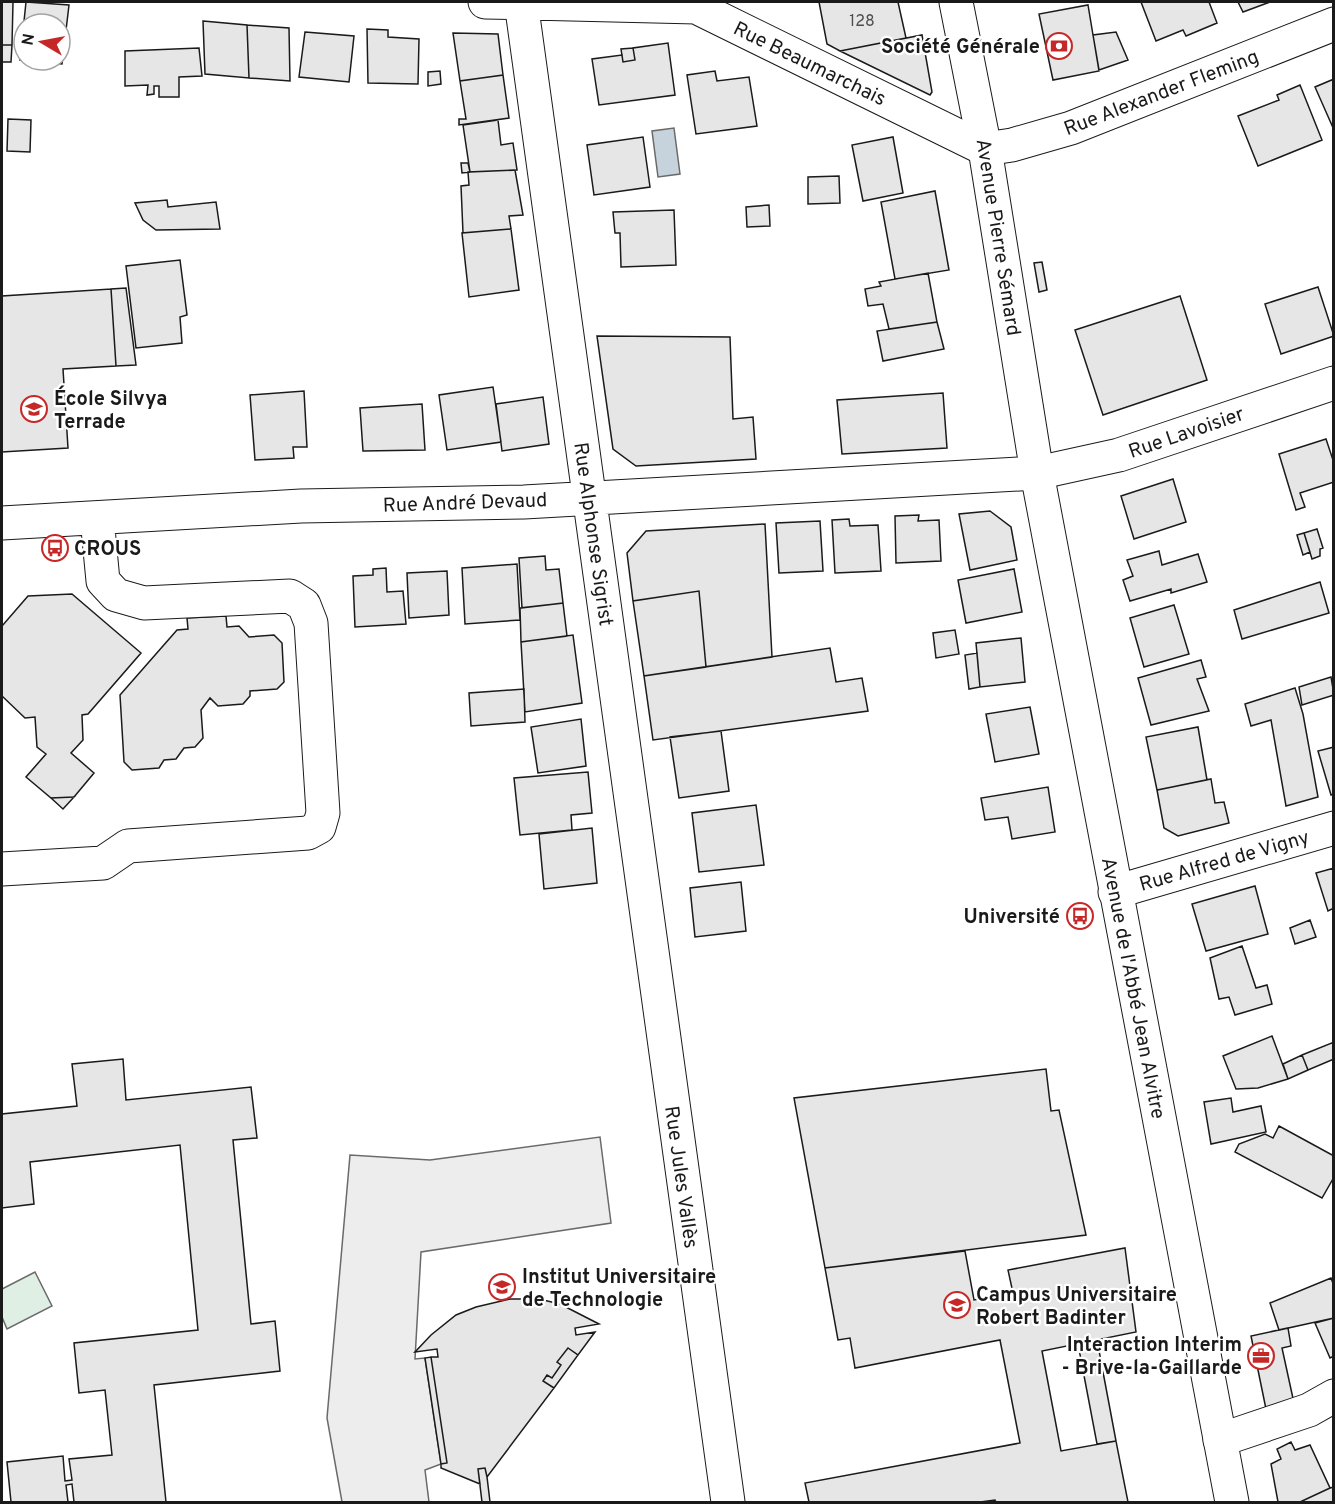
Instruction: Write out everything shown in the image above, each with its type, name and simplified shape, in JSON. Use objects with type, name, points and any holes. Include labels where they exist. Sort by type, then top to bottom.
[{"type":"street","name":"Rue Beaumarchais","points":[[485,2],[696,7],[985,149]]},
{"type":"street","name":"Rue Alphonse Sigrist","points":[[521,2],[666,1065]]},
{"type":"street","name":"Avenue Pierre Sémard","points":[[956,2],[985,149],[1037,473]]},
{"type":"street","name":"Rue Alexander Fleming","points":[[985,149],[1012,145],[1071,128],[1334,24]]},
{"type":"street","name":"Rue Lavoisier","points":[[1037,473],[1119,454],[1334,382]]},
{"type":"street","name":"Rue André Devaud","points":[[2,524],[301,506],[524,502],[1037,473]]},
{"type":"street","name":"Avenue de l'Abbé Jean Alvitre","points":[[1037,473],[1232,1503]]},
{"type":"street","points":[[2,869],[103,862],[128,846],[308,834],[319,827],[323,813],[310,623],[304,605],[290,596],[144,603],[116,595],[103,581],[97,518]]},
{"type":"street","name":"Rue Alfred de Vigny","points":[[1116,892],[1334,828]]},
{"type":"street","name":"Rue Jules Vallès","points":[[666,1065],[728,1503]]},
{"type":"street","points":[[1220,1440],[1309,1410],[1334,1396]]},
{"type":"green space","points":[[35,1272],[52,1306],[7,1329],[2,1317],[2,1289]]},
{"type":"shaded area","points":[[674,128],[680,174],[658,177],[652,131]]},
{"type":"shaded area","points":[[600,1137],[611,1223],[421,1252],[415,1359],[425,1358],[441,1464],[425,1470],[429,1502],[342,1502],[327,1418],[350,1155],[430,1160]]},
{"type":"building","points":[[2,2],[13,2],[12,45],[2,45]]},
{"type":"building","points":[[26,2],[69,5],[68,12],[25,12]]},
{"type":"building","points":[[819,2],[898,2],[906,38],[840,51],[827,44]]},
{"type":"building","points":[[1141,2],[1209,2],[1217,23],[1186,36],[1183,30],[1156,41]]},
{"type":"building","points":[[1238,2],[1270,2],[1243,12]]},
{"type":"building","points":[[1088,5],[1099,71],[1053,80],[1039,14]]},
{"type":"building","points":[[203,21],[247,25],[249,78],[205,74]]},
{"type":"building","points":[[247,25],[289,28],[290,81],[249,78]]},
{"type":"building","points":[[367,29],[388,30],[388,37],[419,39],[418,84],[368,83]]},
{"type":"building","points":[[305,32],[354,36],[349,82],[299,77]]},
{"type":"building","points":[[1116,32],[1128,60],[1099,70],[1093,35]]},
{"type":"building","points":[[453,33],[498,34],[503,75],[460,81]]},
{"type":"building","points":[[922,35],[932,92],[930,95],[840,51]]},
{"type":"building","points":[[668,43],[675,95],[599,105],[592,59],[622,55],[623,62],[635,60],[633,48]]},
{"type":"building","points":[[2,45],[12,45],[11,62],[2,62]]},
{"type":"building","points":[[199,48],[202,76],[179,77],[179,97],[159,97],[159,86],[154,86],[154,94],[147,95],[148,85],[125,86],[125,51]]},
{"type":"building","points":[[633,48],[635,60],[623,62],[621,49]]},
{"type":"building","points":[[440,71],[441,84],[428,86],[428,72]]},
{"type":"building","points":[[715,71],[717,81],[749,77],[757,126],[696,134],[687,75]]},
{"type":"building","points":[[503,75],[509,118],[459,125],[459,119],[466,119],[460,81]]},
{"type":"building","points":[[1334,79],[1334,130],[1315,87]]},
{"type":"building","points":[[1300,85],[1322,140],[1258,166],[1238,116],[1279,100],[1277,95]]},
{"type":"building","points":[[8,119],[31,120],[30,152],[7,151]]},
{"type":"building","points":[[498,120],[501,145],[513,143],[517,170],[470,172],[463,125]]},
{"type":"building","points":[[643,137],[650,187],[594,195],[587,145]]},
{"type":"building","points":[[893,137],[903,193],[863,201],[852,145]]},
{"type":"building","points":[[461,163],[468,163],[470,172],[462,173]]},
{"type":"building","points":[[515,170],[523,215],[509,216],[511,229],[463,233],[461,186],[469,185],[468,172]]},
{"type":"building","points":[[839,176],[840,203],[808,204],[808,177]]},
{"type":"building","points":[[935,191],[949,270],[895,279],[881,202]]},
{"type":"building","points":[[167,200],[168,207],[216,202],[220,229],[156,230],[143,220],[135,203]]},
{"type":"building","points":[[769,205],[770,226],[747,227],[746,207]]},
{"type":"building","points":[[674,210],[676,265],[621,267],[620,233],[615,233],[613,212]]},
{"type":"building","points":[[511,229],[519,290],[469,297],[462,233]]},
{"type":"building","points":[[180,260],[187,315],[180,317],[182,343],[136,348],[126,266]]},
{"type":"building","points":[[1042,262],[1047,290],[1039,292],[1034,263]]},
{"type":"building","points":[[928,273],[937,322],[889,329],[883,304],[868,306],[865,289],[881,286],[879,282]]},
{"type":"building","points":[[1318,287],[1334,336],[1281,354],[1265,304]]},
{"type":"building","points":[[126,288],[136,365],[116,366],[111,289]]},
{"type":"building","name":"École Silvya Terrade","points":[[111,289],[116,366],[63,369],[68,448],[2,452],[2,296]]},
{"type":"building","points":[[1180,296],[1207,380],[1103,415],[1075,330]]},
{"type":"building","points":[[937,322],[944,349],[883,361],[877,331]]},
{"type":"building","points":[[597,336],[730,337],[733,419],[753,417],[756,459],[636,466],[613,449]]},
{"type":"building","points":[[493,387],[501,442],[447,450],[439,395]]},
{"type":"building","points":[[304,391],[307,447],[293,447],[294,458],[255,460],[250,395]]},
{"type":"building","points":[[943,393],[947,448],[842,454],[837,400]]},
{"type":"building","points":[[543,397],[549,444],[502,451],[496,404]]},
{"type":"building","points":[[422,404],[425,450],[363,451],[360,408]]},
{"type":"building","points":[[1326,439],[1334,463],[1334,482],[1300,493],[1305,507],[1296,510],[1279,454]]},
{"type":"building","points":[[1173,479],[1186,522],[1134,539],[1121,496]]},
{"type":"building","points":[[990,511],[1011,527],[1017,560],[970,570],[959,514]]},
{"type":"building","points":[[919,515],[918,521],[939,520],[941,561],[896,563],[895,516]]},
{"type":"building","points":[[849,519],[850,526],[878,525],[881,571],[835,573],[832,520]]},
{"type":"building","points":[[820,521],[823,571],[779,573],[776,523]]},
{"type":"building","points":[[765,524],[772,657],[706,667],[699,591],[633,601],[627,553],[646,531]]},
{"type":"building","points":[[1317,529],[1323,548],[1320,549],[1320,556],[1312,559],[1304,533]]},
{"type":"building","points":[[1304,533],[1310,552],[1303,555],[1297,535]]},
{"type":"building","points":[[1159,551],[1162,565],[1198,554],[1207,582],[1171,593],[1171,589],[1130,601],[1123,580],[1133,576],[1127,560]]},
{"type":"building","points":[[545,556],[546,570],[559,569],[563,603],[522,608],[519,558]]},
{"type":"building","points":[[517,564],[520,620],[465,624],[462,568]]},
{"type":"building","points":[[386,568],[387,592],[403,591],[406,624],[355,627],[353,576],[373,575],[373,569]]},
{"type":"building","points":[[1014,569],[1022,612],[966,623],[958,580]]},
{"type":"building","points":[[447,571],[449,615],[409,618],[407,573]]},
{"type":"building","points":[[1320,582],[1329,613],[1242,639],[1234,610]]},
{"type":"building","points":[[699,591],[706,667],[644,676],[633,601]]},
{"type":"building","points":[[72,594],[141,653],[88,714],[82,715],[83,740],[71,753],[94,773],[74,797],[51,798],[26,777],[46,754],[37,747],[35,717],[25,718],[2,696],[2,626],[28,596]]},
{"type":"building","points":[[563,603],[567,636],[521,642],[520,608]]},
{"type":"building","points":[[1174,605],[1189,654],[1144,667],[1130,618]]},
{"type":"building","points":[[226,616],[227,627],[239,626],[249,637],[274,635],[282,643],[284,682],[277,689],[250,691],[250,696],[243,704],[218,706],[210,698],[201,710],[203,738],[195,747],[184,748],[176,759],[164,760],[159,768],[132,770],[124,762],[120,695],[177,630],[188,629],[187,618]]},
{"type":"building","points":[[955,630],[959,654],[936,658],[933,633]]},
{"type":"building","points":[[573,635],[582,703],[525,712],[521,642]]},
{"type":"building","points":[[1021,638],[1025,682],[980,687],[976,643]]},
{"type":"building","points":[[830,648],[836,682],[862,678],[868,711],[653,740],[644,676]]},
{"type":"building","points":[[977,653],[980,687],[969,689],[965,655]]},
{"type":"building","points":[[1201,660],[1206,677],[1197,679],[1209,711],[1151,725],[1138,678]]},
{"type":"building","points":[[1331,677],[1334,695],[1302,705],[1299,687]]},
{"type":"building","points":[[1295,688],[1303,714],[1318,797],[1286,806],[1271,720],[1251,726],[1245,704]]},
{"type":"building","points":[[524,689],[525,722],[471,726],[469,693]]},
{"type":"building","points":[[1030,707],[1039,754],[995,762],[986,714]]},
{"type":"building","points":[[581,719],[586,766],[538,773],[531,727]]},
{"type":"building","points":[[1198,727],[1207,780],[1157,790],[1146,737]]},
{"type":"building","points":[[721,731],[729,791],[679,798],[670,737]]},
{"type":"building","points":[[1334,747],[1334,794],[1331,795],[1318,751]]},
{"type":"building","points":[[588,772],[592,813],[571,815],[572,830],[520,835],[514,778]]},
{"type":"building","points":[[1211,779],[1215,803],[1224,802],[1229,823],[1178,836],[1164,828],[1157,790]]},
{"type":"building","points":[[1048,787],[1055,832],[1012,839],[1008,817],[985,820],[981,798]]},
{"type":"building","points":[[74,797],[63,809],[51,798]]},
{"type":"building","points":[[756,805],[764,865],[699,872],[692,813]]},
{"type":"building","points":[[592,828],[597,883],[544,889],[539,834]]},
{"type":"building","points":[[1334,868],[1334,908],[1328,911],[1316,873]]},
{"type":"building","points":[[741,882],[746,931],[695,937],[690,888]]},
{"type":"building","points":[[1255,886],[1268,934],[1206,951],[1192,904]]},
{"type":"building","points":[[1310,920],[1316,937],[1295,944],[1290,928]]},
{"type":"building","points":[[1242,946],[1256,988],[1267,985],[1272,1004],[1235,1015],[1229,997],[1219,999],[1210,958]]},
{"type":"building","points":[[1272,1036],[1288,1079],[1258,1088],[1236,1089],[1223,1056]]},
{"type":"building","points":[[1334,1042],[1334,1059],[1308,1070],[1302,1055]]},
{"type":"building","points":[[1302,1055],[1308,1070],[1288,1079],[1283,1064]]},
{"type":"building","points":[[123,1059],[126,1100],[251,1087],[257,1138],[233,1140],[251,1324],[275,1321],[280,1371],[154,1385],[166,1502],[74,1502],[72,1484],[66,1485],[68,1502],[11,1502],[7,1462],[63,1456],[65,1481],[72,1480],[69,1459],[112,1455],[105,1390],[79,1393],[74,1343],[198,1330],[180,1145],[30,1162],[34,1204],[2,1208],[2,1114],[77,1106],[72,1064]]},
{"type":"building","points":[[1046,1069],[1051,1111],[1059,1110],[1086,1235],[825,1268],[794,1098]]},
{"type":"building","points":[[1231,1098],[1233,1112],[1261,1106],[1266,1132],[1211,1144],[1204,1102]]},
{"type":"building","points":[[1279,1126],[1334,1156],[1334,1177],[1322,1198],[1235,1152],[1239,1144],[1265,1134],[1273,1138]]},
{"type":"building","points":[[1125,1248],[1136,1332],[1042,1351],[1061,1451],[1116,1441],[1128,1502],[996,1502],[995,1500],[980,1502],[809,1502],[805,1483],[1020,1443],[1000,1340],[855,1368],[850,1338],[838,1340],[825,1268],[965,1251],[974,1300],[1013,1293],[1008,1270]]},
{"type":"building","points":[[1331,1278],[1334,1286],[1334,1318],[1279,1330],[1270,1303]]},
{"type":"building","points":[[510,1299],[539,1299],[560,1304],[599,1324],[575,1328],[576,1335],[595,1332],[578,1355],[568,1348],[557,1362],[561,1365],[552,1378],[547,1375],[543,1381],[554,1388],[487,1477],[485,1468],[478,1469],[480,1484],[441,1468],[441,1464],[447,1463],[431,1357],[438,1357],[437,1349],[415,1352],[431,1335],[456,1315],[476,1307]]},
{"type":"building","points":[[1334,1318],[1334,1356],[1330,1358],[1315,1323]]},
{"type":"building","points":[[1288,1328],[1291,1346],[1282,1348],[1294,1403],[1266,1409],[1251,1336]]},
{"type":"building","points":[[1097,1340],[1116,1441],[1097,1444],[1078,1344]]},
{"type":"building","points":[[568,1348],[578,1355],[554,1388],[543,1381],[547,1375],[552,1378],[561,1365],[557,1362]]},
{"type":"building","points":[[431,1357],[447,1463],[441,1464],[425,1358]]},
{"type":"building","points":[[1291,1442],[1295,1450],[1310,1445],[1330,1488],[1300,1502],[1278,1502],[1271,1464],[1281,1459],[1277,1449]]},
{"type":"building","points":[[485,1468],[490,1502],[482,1502],[478,1469]]},
{"type":"building","points":[[1334,1487],[1334,1502],[1300,1502],[1330,1488]]},
{"type":"place","name":"Société Générale","points":[[1059,46]]},
{"type":"place","name":"École Silvya Terrade","points":[[34,409]]},
{"type":"place","name":"CROUS","points":[[55,548]]},
{"type":"place","name":"Université","points":[[1080,916]]},
{"type":"place","name":"Institut Universitaire de Technologie","points":[[502,1287]]},
{"type":"place","name":"Campus Universitaire Robert Badinter","points":[[957,1305]]},
{"type":"place","name":"Interaction Interim - Brive-la-Gaillarde","points":[[1261,1356]]}]
